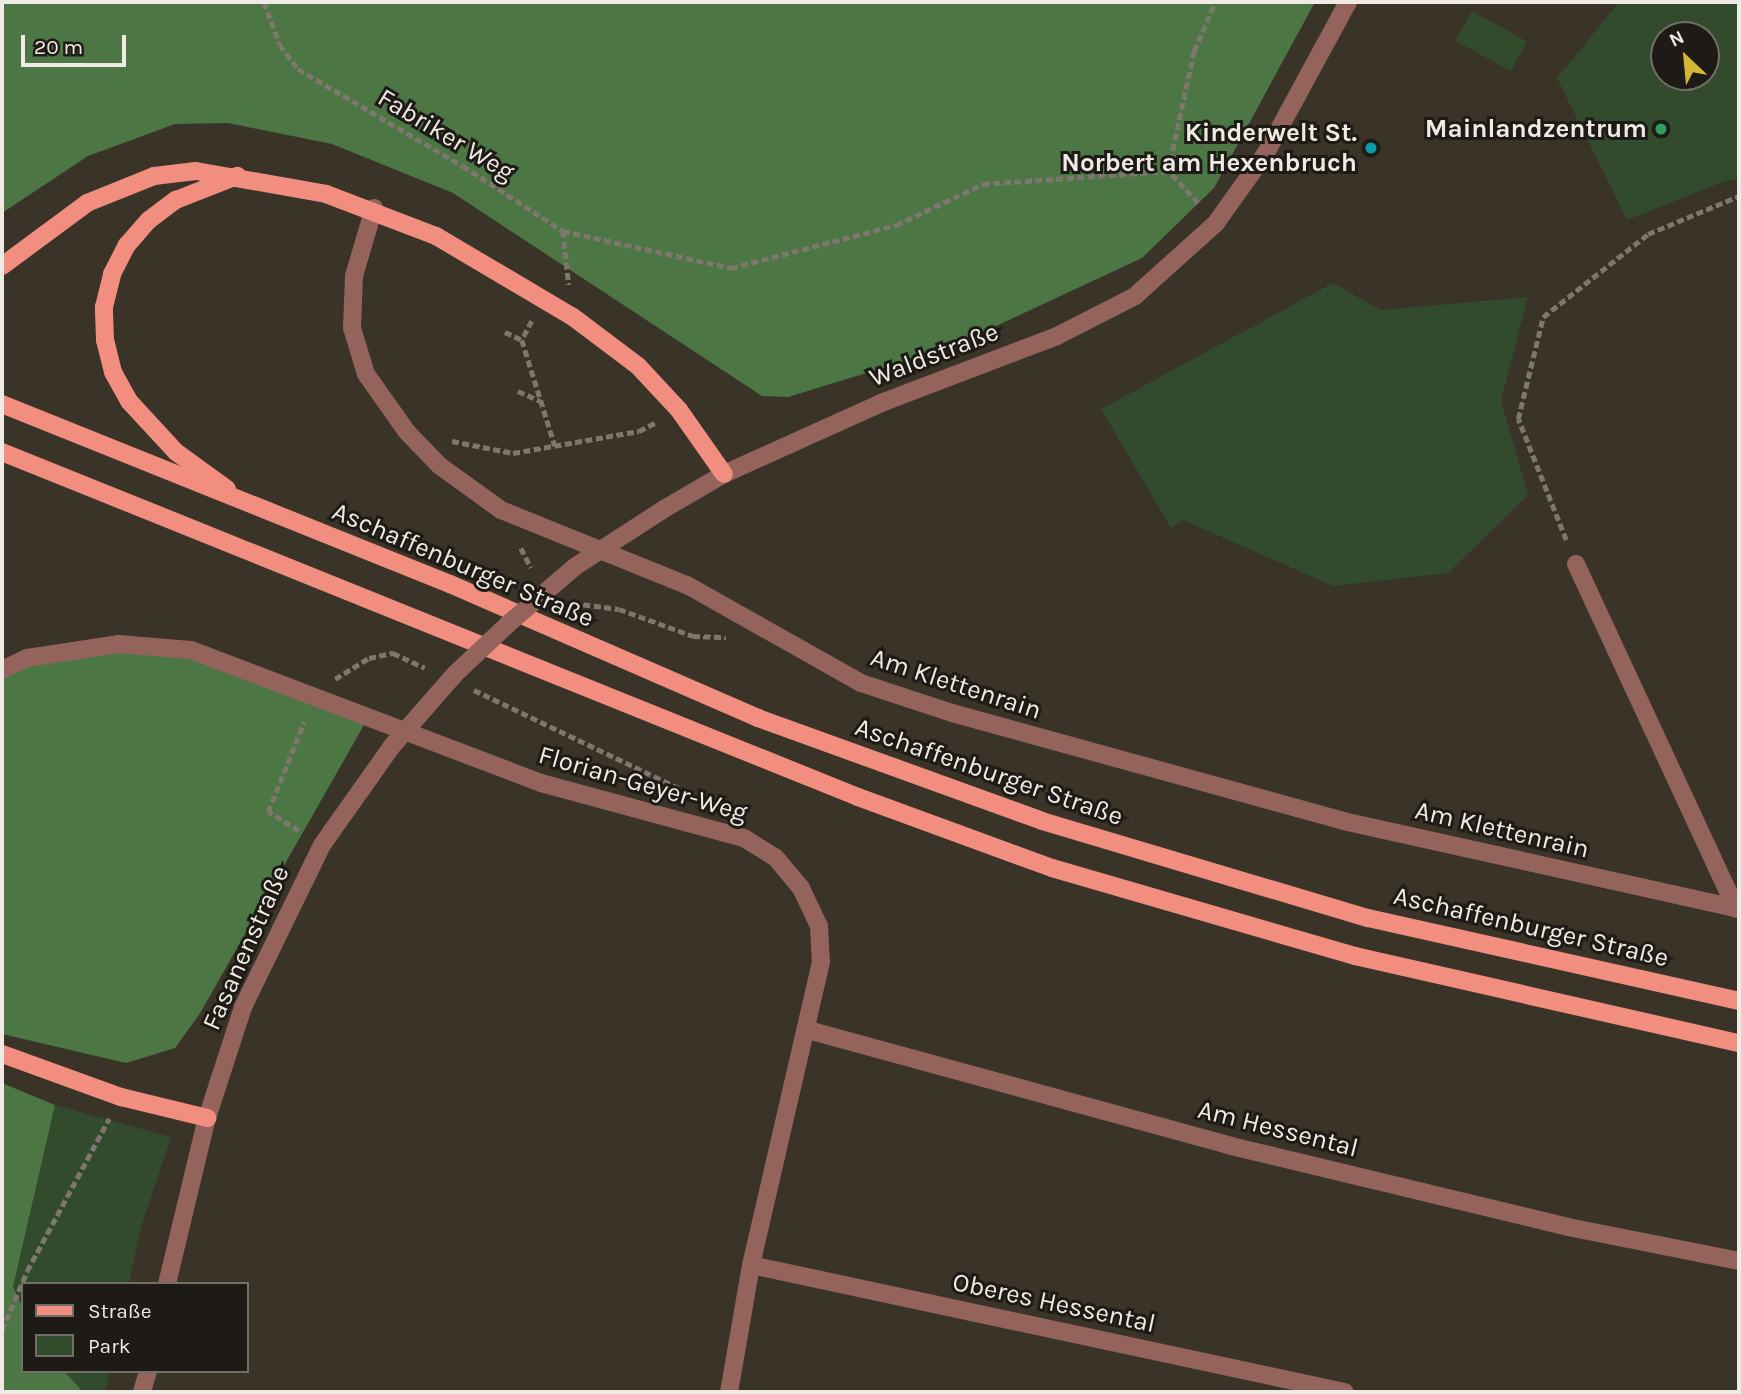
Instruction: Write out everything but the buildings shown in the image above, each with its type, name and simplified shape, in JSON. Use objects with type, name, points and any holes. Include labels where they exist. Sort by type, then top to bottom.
[{"type":"main road","points":[[2,267],[87,203],[154,176],[197,171],[239,175],[374,208],[436,236],[545,298],[638,366],[679,410],[723,474]]},
{"type":"main road","points":[[239,175],[176,200],[149,220],[127,245],[112,274],[104,307],[105,340],[113,372],[129,401],[176,452],[250,505]]},
{"type":"main road","points":[[2,404],[250,505]]},
{"type":"main road","points":[[2,452],[289,572],[858,797],[1052,868],[1355,956],[1739,1044]]},
{"type":"main road","points":[[2,462],[22,461]]},
{"type":"main road","name":"Aschaffenburger Straße","points":[[250,505],[450,584],[758,718],[1042,821],[1368,918],[1739,1001]]},
{"type":"main road","points":[[2,1055],[121,1097],[206,1118]]},
{"type":"street","name":"Waldstraße","points":[[446,674],[576,566],[723,474],[881,403],[1057,336],[1135,296],[1216,223],[1266,153],[1348,2]]},
{"type":"street","name":"Am Klettenrain","points":[[374,208],[354,276],[352,328],[366,374],[407,432],[440,466],[502,510],[640,563],[745,617],[861,683],[952,713],[1343,821],[1738,909]]},
{"type":"street","name":"Am Klettenrain","points":[[1576,564],[1738,909]]},
{"type":"street","name":"Florian-Geyer-Weg","points":[[2,670],[27,658],[118,644],[191,650],[541,783],[744,838],[775,857],[801,888],[819,926],[821,962],[808,1030],[751,1265],[731,1392]]},
{"type":"street","name":"Fasanenstraße","points":[[167,1282],[206,1118],[243,1007],[278,930],[322,845],[446,674]]},
{"type":"street","name":"Am Hessental","points":[[808,1030],[1231,1146],[1569,1227],[1739,1261]]},
{"type":"street","name":"Oberes Hessental","points":[[751,1265],[1345,1392]]},
{"type":"street","points":[[142,1392],[147,1373]]},
{"type":"path","name":"Fabriker Weg","points":[[264,2],[280,45],[298,69],[463,166],[563,231]]},
{"type":"path","points":[[1168,171],[1194,51],[1215,2]]},
{"type":"path","points":[[573,317],[563,231],[730,268],[896,225],[983,184],[1168,171]]},
{"type":"path","points":[[1168,171],[1216,223]]},
{"type":"path","points":[[1576,564],[1518,419],[1543,317],[1648,234],[1739,196]]},
{"type":"path","points":[[545,298],[522,340],[555,446]]},
{"type":"path","points":[[505,332],[522,340]]},
{"type":"path","points":[[518,391],[541,401]]},
{"type":"path","points":[[407,432],[513,453],[639,431],[679,410]]},
{"type":"path","points":[[567,600],[619,609],[693,636],[719,640],[733,634],[745,617]]},
{"type":"path","points":[[369,658],[393,653],[446,674]]},
{"type":"path","points":[[472,689],[696,797]]},
{"type":"path","points":[[291,826],[268,812],[309,711]]},
{"type":"path","points":[[22,1282],[121,1097]]},
{"type":"path","points":[[2,1330],[21,1285]]},
{"type":"green space","points":[[2,2],[1315,2],[1214,188],[1142,258],[951,347],[788,397],[762,396],[453,193],[332,144],[228,123],[175,124],[88,156],[2,213]]},
{"type":"green space","name":"Mainlandzentrum","points":[[1619,2],[1739,2],[1739,179],[1728,180],[1627,220],[1557,78]]},
{"type":"green space","points":[[1472,11],[1527,42],[1511,71],[1456,41]]},
{"type":"green space","points":[[1333,283],[1381,310],[1528,297],[1501,401],[1528,495],[1448,573],[1333,586],[1183,520],[1171,528],[1101,409]]},
{"type":"green space","points":[[118,644],[191,650],[368,718],[199,1015],[175,1048],[126,1063],[2,1034],[2,670]]},
{"type":"green space","points":[[2,1083],[55,1105],[13,1287],[21,1304],[21,1373],[66,1373],[83,1392],[2,1392]]},
{"type":"green space","points":[[55,1105],[171,1137],[140,1230],[129,1282],[21,1282],[21,1304],[13,1287]]},
{"type":"green space","points":[[66,1373],[110,1373],[105,1392],[83,1392]]},
{"type":"place","name":"Mainlandzentrum","points":[[1661,129]]},
{"type":"place","name":"Kinderwelt St. Norbert am Hexenbruch","points":[[1371,148]]}]
